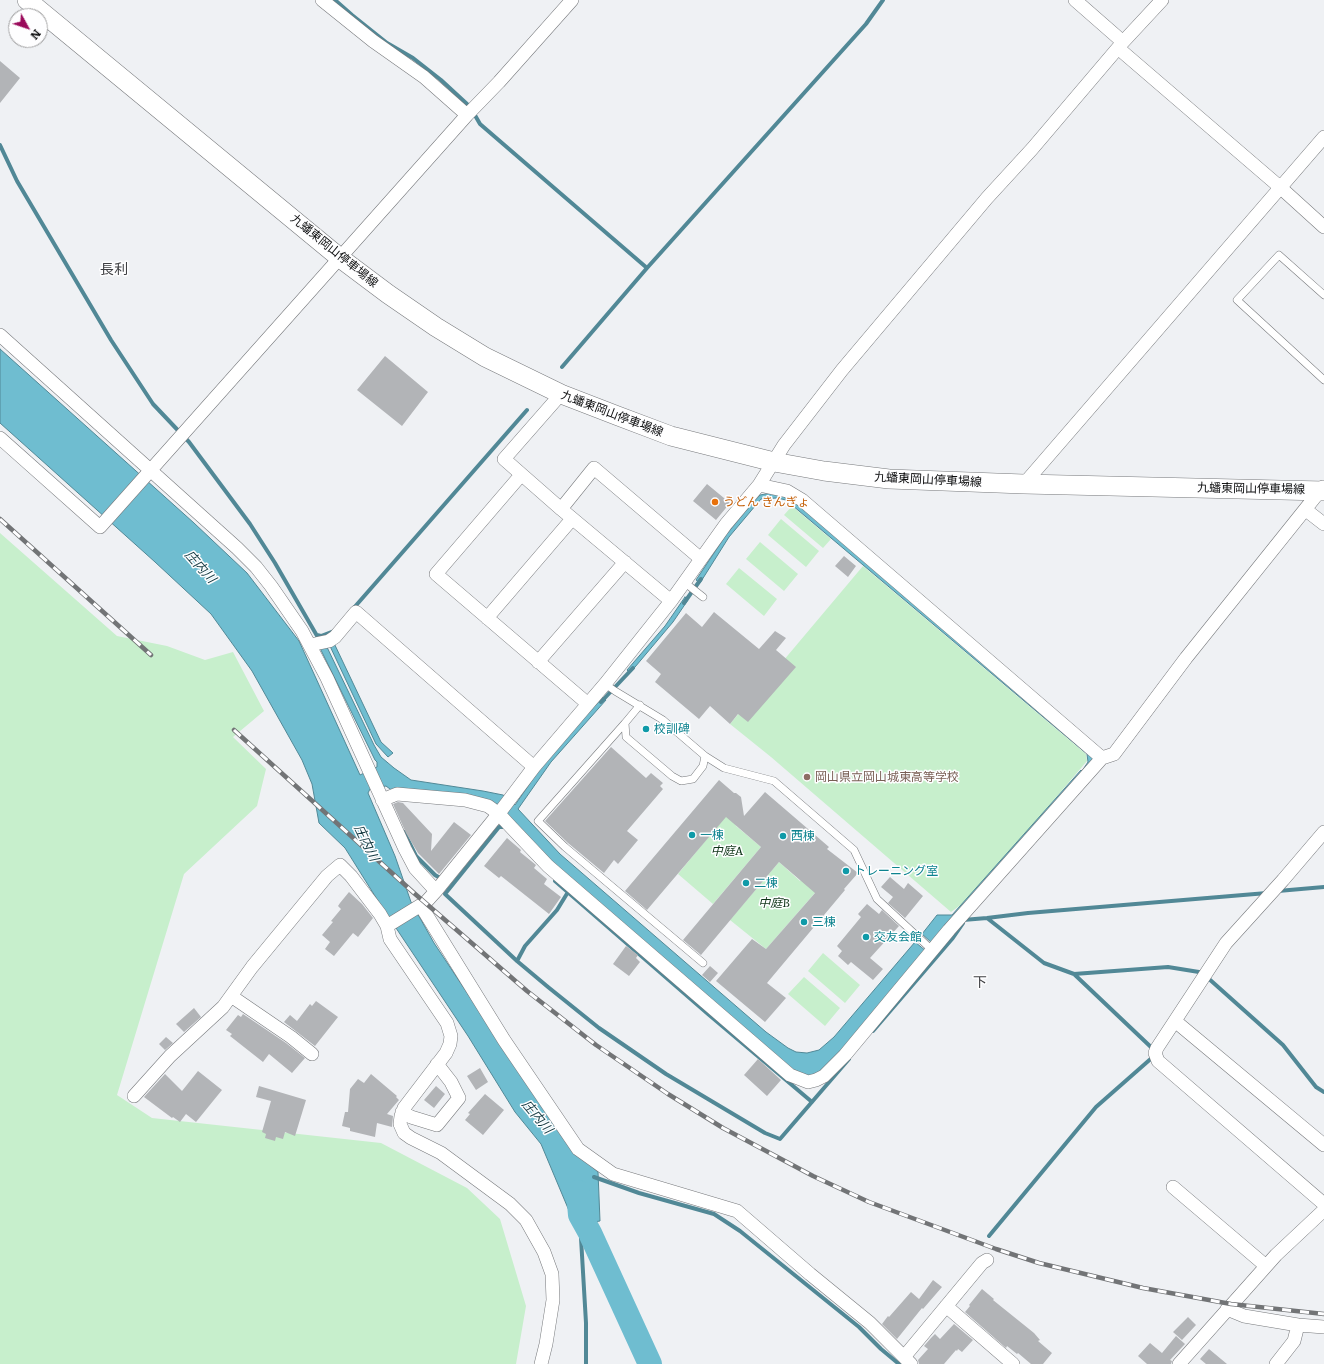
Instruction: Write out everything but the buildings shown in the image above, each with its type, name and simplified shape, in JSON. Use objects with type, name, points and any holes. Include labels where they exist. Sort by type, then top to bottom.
[{"type":"main road","name":"九蟠東岡山停車場線","points":[[27,0],[340,258],[388,294],[436,327],[485,357],[560,394],[671,436],[774,462],[824,471],[889,479],[1024,484],[1323,489]]},
{"type":"street","points":[[322,0],[373,41],[470,111]]},
{"type":"street","points":[[0,438],[100,527],[470,111],[504,76],[572,0]]},
{"type":"street","points":[[1075,0],[1120,45],[1324,227]]},
{"type":"street","points":[[390,925],[426,902],[500,813],[534,767],[588,704],[610,687],[671,601],[690,586],[701,559],[726,524],[759,485],[784,445],[842,370],[987,198],[1032,149],[1120,45],[1162,0]]},
{"type":"street","points":[[1024,484],[1191,289],[1281,188],[1324,137]]},
{"type":"street","points":[[0,335],[149,472],[237,548],[256,567],[316,643],[328,678],[369,771],[384,797],[405,849],[415,868],[436,891]]},
{"type":"street","points":[[560,394],[504,459],[671,601]]},
{"type":"street","points":[[561,509],[594,468],[701,559]]},
{"type":"street","points":[[521,475],[436,574],[588,704]]},
{"type":"street","points":[[759,485],[787,491],[802,500],[1102,758]]},
{"type":"street","points":[[384,797],[397,794],[465,800],[488,806],[500,813],[548,866],[790,1075],[808,1082],[816,1080],[824,1076],[832,1069],[931,948],[949,930],[1102,758],[1114,754],[1186,658],[1323,489]]},
{"type":"street","points":[[1306,510],[1324,524]]},
{"type":"street","points":[[487,618],[572,518]]},
{"type":"street","points":[[538,662],[625,562]]},
{"type":"street","points":[[316,643],[329,641],[335,637],[356,612],[534,767]]},
{"type":"street","points":[[1324,832],[1226,943],[1156,1052],[1158,1061],[1324,1204]]},
{"type":"street","points":[[134,1096],[170,1056],[223,1007],[252,967],[327,876],[340,865],[351,876],[390,925],[390,939],[447,1023],[451,1036],[450,1044],[446,1053],[402,1112],[400,1124],[404,1133],[441,1153],[510,1204],[526,1220],[544,1252],[552,1274],[553,1300],[546,1344],[541,1364]]},
{"type":"street","points":[[419,907],[504,1040],[578,1149],[613,1174],[737,1211],[870,1323],[908,1360],[946,1306],[982,1263],[987,1260]]},
{"type":"street","points":[[231,996],[291,1037],[312,1054]]},
{"type":"street","points":[[1175,1021],[1324,1145]]},
{"type":"street","points":[[402,1112],[411,1117],[437,1125],[459,1098],[451,1082],[437,1064]]},
{"type":"street","points":[[1173,1187],[1266,1266]]},
{"type":"street","points":[[1179,1364],[1266,1266],[1324,1210]]},
{"type":"street","points":[[946,1306],[1013,1364]]},
{"type":"street","points":[[1227,1309],[1244,1316],[1298,1325],[1324,1327]]},
{"type":"street","points":[[1276,1364],[1294,1341],[1298,1325]]},
{"type":"lane","points":[[1324,295],[1279,255],[1237,300],[1324,380]]},
{"type":"lane","points":[[690,586],[703,598]]},
{"type":"lane","points":[[610,687],[663,720],[705,756],[724,768],[774,782],[854,850],[877,899],[918,938],[931,948]]},
{"type":"lane","points":[[640,705],[538,821],[565,847],[703,963]]},
{"type":"lane","points":[[625,723],[626,737],[672,776],[681,781],[693,779],[703,766],[705,756]]},
{"type":"green space","points":[[792,506],[831,539],[823,548],[784,515]]},
{"type":"green space","points":[[781,519],[819,551],[806,567],[768,535]]},
{"type":"green space","points":[[0,533],[117,636],[167,646],[205,660],[233,652],[264,711],[233,737],[266,769],[257,806],[184,874],[117,1095],[152,1118],[381,1143],[467,1188],[500,1219],[526,1306],[516,1364],[0,1364]]},
{"type":"green space","points":[[760,542],[798,574],[784,591],[746,559]]},
{"type":"green space","points":[[863,566],[1086,754],[1087,761],[1035,822],[962,904],[951,912],[771,757],[730,724]]},
{"type":"green space","points":[[739,568],[777,599],[764,616],[726,584]]},
{"type":"green space","name":"中庭A","points":[[730,811],[736,826],[761,847],[713,904],[678,874]]},
{"type":"green space","name":"中庭B","points":[[779,862],[800,881],[812,867],[827,879],[766,949],[730,920]]},
{"type":"green space","points":[[823,953],[860,985],[845,1003],[808,971]]},
{"type":"green space","points":[[804,977],[840,1008],[825,1026],[788,994]]},
{"type":"water","points":[[0,349],[194,523],[247,573],[299,641],[360,775],[377,767],[377,762],[319,646],[325,643],[381,757],[411,780],[503,795],[511,800],[515,805],[546,760],[603,697],[606,700],[551,762],[518,809],[560,854],[766,1032],[796,1052],[807,1053],[819,1050],[834,1037],[915,942],[926,951],[843,1050],[818,1076],[800,1076],[554,865],[495,806],[394,792],[386,786],[370,789],[368,793],[395,856],[411,902],[434,943],[575,1152],[598,1172],[600,1221],[575,1225],[541,1144],[515,1112],[468,1036],[380,904],[345,848],[319,823],[312,784],[302,760],[252,671],[211,614],[0,423]]},
{"type":"water","points":[[771,493],[786,495],[1095,756],[1094,761],[932,943],[922,934],[937,915],[952,915],[1081,770],[1082,771],[1088,762],[1087,754],[786,500],[777,498],[761,499],[729,537],[700,583],[696,580],[726,535],[749,507],[760,495]]},
{"type":"water","points":[[685,597],[688,600],[673,622],[630,673],[627,670],[665,626]]},
{"type":"water","points":[[333,641],[381,742],[393,753],[388,757],[376,744],[329,644]]},
{"type":"waterway","points":[[335,0],[387,43],[413,58],[441,80],[467,104],[480,124],[647,268]]},
{"type":"waterway","points":[[562,367],[647,268],[866,24],[883,0]]},
{"type":"waterway","points":[[0,145],[17,181],[111,340],[153,404],[189,442],[250,524],[275,563],[320,641]]},
{"type":"waterway","points":[[352,610],[527,410]]},
{"type":"waterway","points":[[684,603],[701,579]]},
{"type":"waterway","points":[[317,635],[321,636],[334,631]]},
{"type":"waterway","points":[[601,702],[633,668]]},
{"type":"waterway","points":[[507,829],[505,827],[499,827],[445,894],[517,961],[548,987],[599,1028],[666,1074],[765,1133],[780,1139],[849,1059]]},
{"type":"waterway","points":[[404,832],[416,856],[435,875],[440,878],[443,876]]},
{"type":"waterway","points":[[555,881],[812,1102]]},
{"type":"waterway","points":[[1278,891],[1324,887]]},
{"type":"waterway","points":[[517,961],[525,946],[557,910],[568,892]]},
{"type":"waterway","points":[[963,920],[1028,913],[1267,893]]},
{"type":"waterway","points":[[987,918],[1044,963],[1074,974],[1153,1049]]},
{"type":"waterway","points":[[873,1031],[952,939],[963,923]]},
{"type":"waterway","points":[[1074,974],[1168,967],[1199,972]]},
{"type":"waterway","points":[[1208,978],[1283,1045],[1316,1087],[1324,1092]]},
{"type":"waterway","points":[[989,1236],[1096,1107],[1154,1056]]},
{"type":"waterway","points":[[594,1177],[639,1193],[714,1214],[740,1231],[859,1327],[881,1349],[899,1364]]},
{"type":"waterway","name":"庄内川","points":[[578,1192],[580,1215],[590,1233],[650,1364]]},
{"type":"waterway","points":[[580,1221],[586,1323],[586,1364]]},
{"type":"railway","points":[[0,519],[151,655]]},
{"type":"railway","points":[[234,730],[414,893],[527,991],[596,1045],[668,1094],[723,1128],[813,1176],[869,1202],[996,1249],[1039,1263],[1143,1288],[1231,1304],[1324,1314]]},
{"type":"place","name":"うどん きんぎょ","points":[[715,502]]},
{"type":"place","name":"校訓碑","points":[[646,729]]},
{"type":"place","name":"岡山県立岡山城東高等学校","points":[[807,777]]},
{"type":"place","name":"一棟","points":[[692,835]]},
{"type":"place","name":"西棟","points":[[783,836]]},
{"type":"place","name":"トレーニング室","points":[[846,871]]},
{"type":"place","name":"二棟","points":[[746,883]]},
{"type":"place","name":"三棟","points":[[804,922]]},
{"type":"place","name":"交友会館","points":[[866,937]]},
{"type":"district","name":"長利","points":[[114,270]]},
{"type":"district","name":"下","points":[[980,983]]}]
